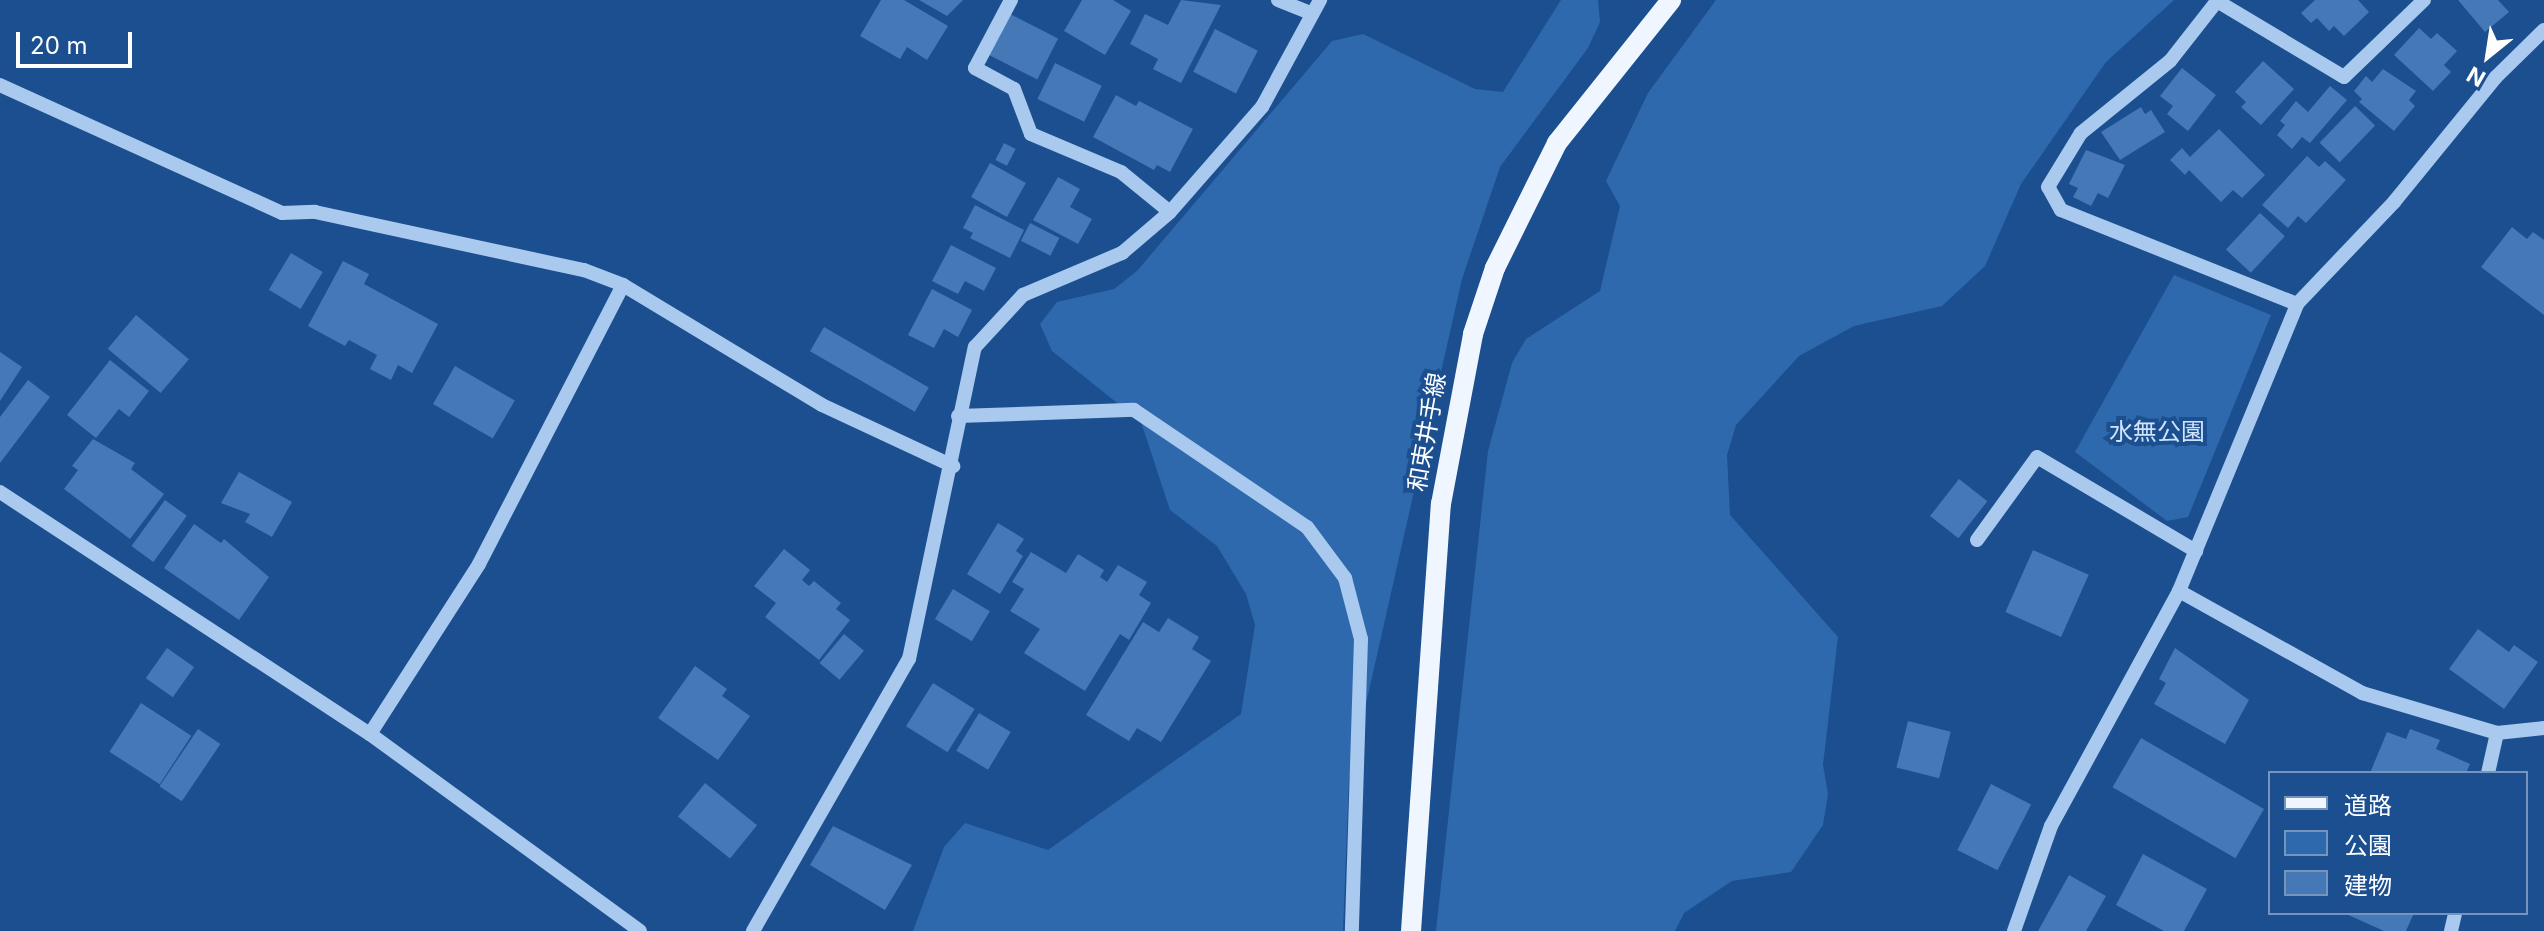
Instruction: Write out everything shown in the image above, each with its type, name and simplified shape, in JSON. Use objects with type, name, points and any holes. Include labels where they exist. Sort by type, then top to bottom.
[{"type":"main road","name":"和束井手線","points":[[1411,931],[1441,504],[1453,418],[1473,334],[1495,268],[1557,143],[1671,0]]},
{"type":"street","points":[[1011,0],[975,68],[1014,89],[1031,134],[1121,172],[1170,212]]},
{"type":"street","points":[[1278,0],[1312,14]]},
{"type":"street","points":[[753,931],[909,659],[953,466],[958,416],[975,347],[1023,295],[1122,253],[1170,212],[1262,107],[1320,0]]},
{"type":"street","points":[[2297,304],[2061,210],[2048,187],[2081,133],[2170,61],[2217,1],[2344,77],[2424,0]]},
{"type":"street","points":[[2014,931],[2051,826],[2179,591],[2297,304],[2394,202],[2496,77],[2544,30]]},
{"type":"street","points":[[0,85],[282,213],[315,212],[584,270],[623,285],[822,405],[953,466]]},
{"type":"street","points":[[370,734],[479,564],[623,285]]},
{"type":"street","points":[[958,416],[1134,410],[1307,527],[1345,578],[1361,639],[1352,931]]},
{"type":"street","points":[[1977,540],[2037,457],[2196,551]]},
{"type":"street","points":[[0,492],[370,734],[640,931]]},
{"type":"street","points":[[2179,591],[2362,693],[2497,733],[2544,728]]},
{"type":"street","points":[[2488,771],[2497,733]]},
{"type":"green space","points":[[1561,0],[1598,0],[1600,22],[1588,48],[1500,167],[1462,279],[1349,779],[1343,931],[913,931],[944,847],[965,823],[1048,850],[1241,714],[1255,625],[1246,594],[1217,546],[1170,510],[1141,422],[1052,351],[1040,324],[1057,302],[1114,289],[1137,271],[1332,41],[1363,34],[1475,89],[1503,92]]},
{"type":"green space","points":[[1716,0],[2174,0],[2106,62],[2021,184],[1985,266],[1942,306],[1854,326],[1799,356],[1736,425],[1727,455],[1730,515],[1838,637],[1823,765],[1828,794],[1823,825],[1791,872],[1732,881],[1684,913],[1675,931],[1436,931],[1488,451],[1512,363],[1526,339],[1600,291],[1620,206],[1606,181],[1648,93]]},
{"type":"green space","name":"水無公園","points":[[2174,275],[2271,315],[2188,517],[2167,521],[2075,452]]},
{"type":"building","points":[[881,0],[904,0],[948,26],[927,60],[907,47],[900,59],[860,36]]},
{"type":"building","points":[[919,0],[963,0],[947,16]]},
{"type":"building","points":[[1082,0],[1113,0],[1131,11],[1105,55],[1064,31]]},
{"type":"building","points":[[1181,0],[1221,5],[1181,83],[1153,69],[1158,59],[1130,44],[1145,14],[1168,25]]},
{"type":"building","points":[[2315,0],[2358,0],[2369,12],[2344,36],[2334,26],[2329,31],[2317,18],[2311,23],[2301,13]]},
{"type":"building","points":[[2458,0],[2498,0],[2509,12],[2485,32]]},
{"type":"building","points":[[1010,14],[1058,39],[1037,80],[989,55]]},
{"type":"building","points":[[2419,28],[2431,39],[2437,33],[2457,51],[2444,65],[2451,72],[2433,91],[2394,55]]},
{"type":"building","points":[[1215,29],[1258,51],[1236,94],[1193,72]]},
{"type":"building","points":[[2263,61],[2294,89],[2261,125],[2241,107],[2246,102],[2235,92]]},
{"type":"building","points":[[1055,63],[1102,86],[1084,122],[1037,99]]},
{"type":"building","points":[[2182,68],[2216,95],[2188,131],[2167,114],[2173,106],[2160,96]]},
{"type":"building","points":[[2383,69],[2416,91],[2409,100],[2415,106],[2394,131],[2359,102],[2362,99],[2354,91],[2366,76],[2372,82]]},
{"type":"building","points":[[2330,86],[2347,100],[2310,143],[2302,137],[2292,149],[2277,135],[2285,125],[2280,121],[2296,101],[2308,112]]},
{"type":"building","points":[[1116,95],[1136,106],[1139,101],[1193,129],[1170,172],[1157,165],[1154,170],[1093,137]]},
{"type":"building","points":[[2355,106],[2375,125],[2340,162],[2320,143]]},
{"type":"building","points":[[2141,107],[2145,114],[2151,110],[2165,132],[2120,160],[2101,132]]},
{"type":"building","points":[[2219,129],[2265,175],[2242,198],[2233,190],[2221,202],[2189,170],[2185,175],[2170,160],[2182,148],[2190,157]]},
{"type":"building","points":[[1004,143],[1016,149],[1007,166],[995,160]]},
{"type":"building","points":[[2086,150],[2125,165],[2108,198],[2098,193],[2091,206],[2073,197],[2078,188],[2069,184]]},
{"type":"building","points":[[2307,156],[2319,167],[2325,161],[2346,180],[2306,223],[2298,216],[2288,228],[2262,205]]},
{"type":"building","points":[[990,163],[1026,183],[1007,217],[971,197]]},
{"type":"building","points":[[1058,177],[1080,189],[1070,207],[1092,219],[1078,244],[1033,220]]},
{"type":"building","points":[[975,205],[1024,230],[1010,258],[970,238],[973,233],[963,228]]},
{"type":"building","points":[[2260,213],[2285,236],[2251,273],[2226,250]]},
{"type":"building","points":[[1030,223],[1059,238],[1050,256],[1021,241]]},
{"type":"building","points":[[2512,227],[2527,239],[2533,232],[2544,240],[2544,315],[2481,267]]},
{"type":"building","points":[[951,245],[996,268],[984,291],[965,281],[958,294],[932,281]]},
{"type":"building","points":[[291,253],[323,272],[301,309],[269,290]]},
{"type":"building","points":[[343,261],[369,274],[364,284],[438,324],[412,373],[398,365],[391,380],[370,369],[377,355],[349,340],[345,346],[308,326]]},
{"type":"building","points":[[932,289],[972,310],[958,337],[944,329],[934,348],[908,335]]},
{"type":"building","points":[[136,315],[189,359],[161,393],[108,349]]},
{"type":"building","points":[[824,327],[929,388],[915,412],[810,351]]},
{"type":"building","points":[[0,352],[22,367],[0,401]]},
{"type":"building","points":[[110,360],[149,391],[129,417],[119,409],[96,438],[67,415]]},
{"type":"building","points":[[455,366],[515,400],[493,439],[433,404]]},
{"type":"building","points":[[28,380],[50,397],[0,463],[0,417]]},
{"type":"building","points":[[93,439],[135,463],[131,469],[164,494],[130,539],[64,489],[78,470],[72,466]]},
{"type":"building","points":[[239,472],[292,502],[272,537],[245,522],[250,514],[221,503]]},
{"type":"building","points":[[1959,479],[1987,501],[1958,538],[1930,516]]},
{"type":"building","points":[[165,500],[187,516],[153,562],[131,546]]},
{"type":"building","points":[[998,523],[1024,539],[1016,551],[1023,556],[1000,594],[967,574]]},
{"type":"building","points":[[194,524],[221,543],[224,539],[269,577],[239,620],[164,568]]},
{"type":"building","points":[[784,549],[810,570],[802,580],[809,586],[814,581],[841,603],[836,609],[850,620],[819,660],[765,617],[776,603],[754,586]]},
{"type":"building","points":[[2033,550],[2089,575],[2061,637],[2005,612]]},
{"type":"building","points":[[1031,552],[1066,573],[1078,554],[1104,570],[1100,577],[1107,582],[1118,565],[1147,582],[1139,595],[1151,603],[1129,640],[1120,634],[1085,691],[1024,653],[1040,629],[1010,611],[1024,589],[1012,582]]},
{"type":"building","points":[[953,589],[990,611],[972,641],[935,619]]},
{"type":"building","points":[[1168,618],[1199,637],[1192,649],[1211,661],[1161,742],[1137,728],[1129,741],[1086,715],[1143,622],[1159,632]]},
{"type":"building","points":[[2478,629],[2509,652],[2514,645],[2538,662],[2504,709],[2449,669]]},
{"type":"building","points":[[844,634],[864,651],[839,680],[820,663]]},
{"type":"building","points":[[167,648],[194,667],[173,697],[146,678]]},
{"type":"building","points":[[2175,648],[2249,700],[2225,744],[2154,704],[2166,683],[2159,679]]},
{"type":"building","points":[[695,666],[727,689],[722,696],[750,716],[718,760],[658,718]]},
{"type":"building","points":[[933,683],[975,709],[948,752],[906,726]]},
{"type":"building","points":[[141,703],[191,736],[160,784],[109,752]]},
{"type":"building","points":[[979,713],[1011,732],[988,770],[956,751]]},
{"type":"building","points":[[1908,721],[1951,732],[1939,778],[1896,768]]},
{"type":"building","points":[[198,729],[220,744],[182,801],[159,786]]},
{"type":"building","points":[[2410,729],[2440,740],[2436,749],[2470,764],[2467,771],[2371,771],[2387,732],[2406,739]]},
{"type":"building","points":[[2141,738],[2264,809],[2235,858],[2112,787]]},
{"type":"building","points":[[705,783],[757,825],[730,859],[678,816]]},
{"type":"building","points":[[1991,784],[2031,804],[1997,870],[1957,850]]},
{"type":"building","points":[[833,826],[912,865],[885,910],[810,865]]},
{"type":"building","points":[[2143,854],[2207,889],[2184,931],[2164,931],[2116,905]]},
{"type":"building","points":[[2069,875],[2106,896],[2086,931],[2038,931]]},
{"type":"building","points":[[2348,915],[2413,915],[2406,931],[2384,931]]}]
